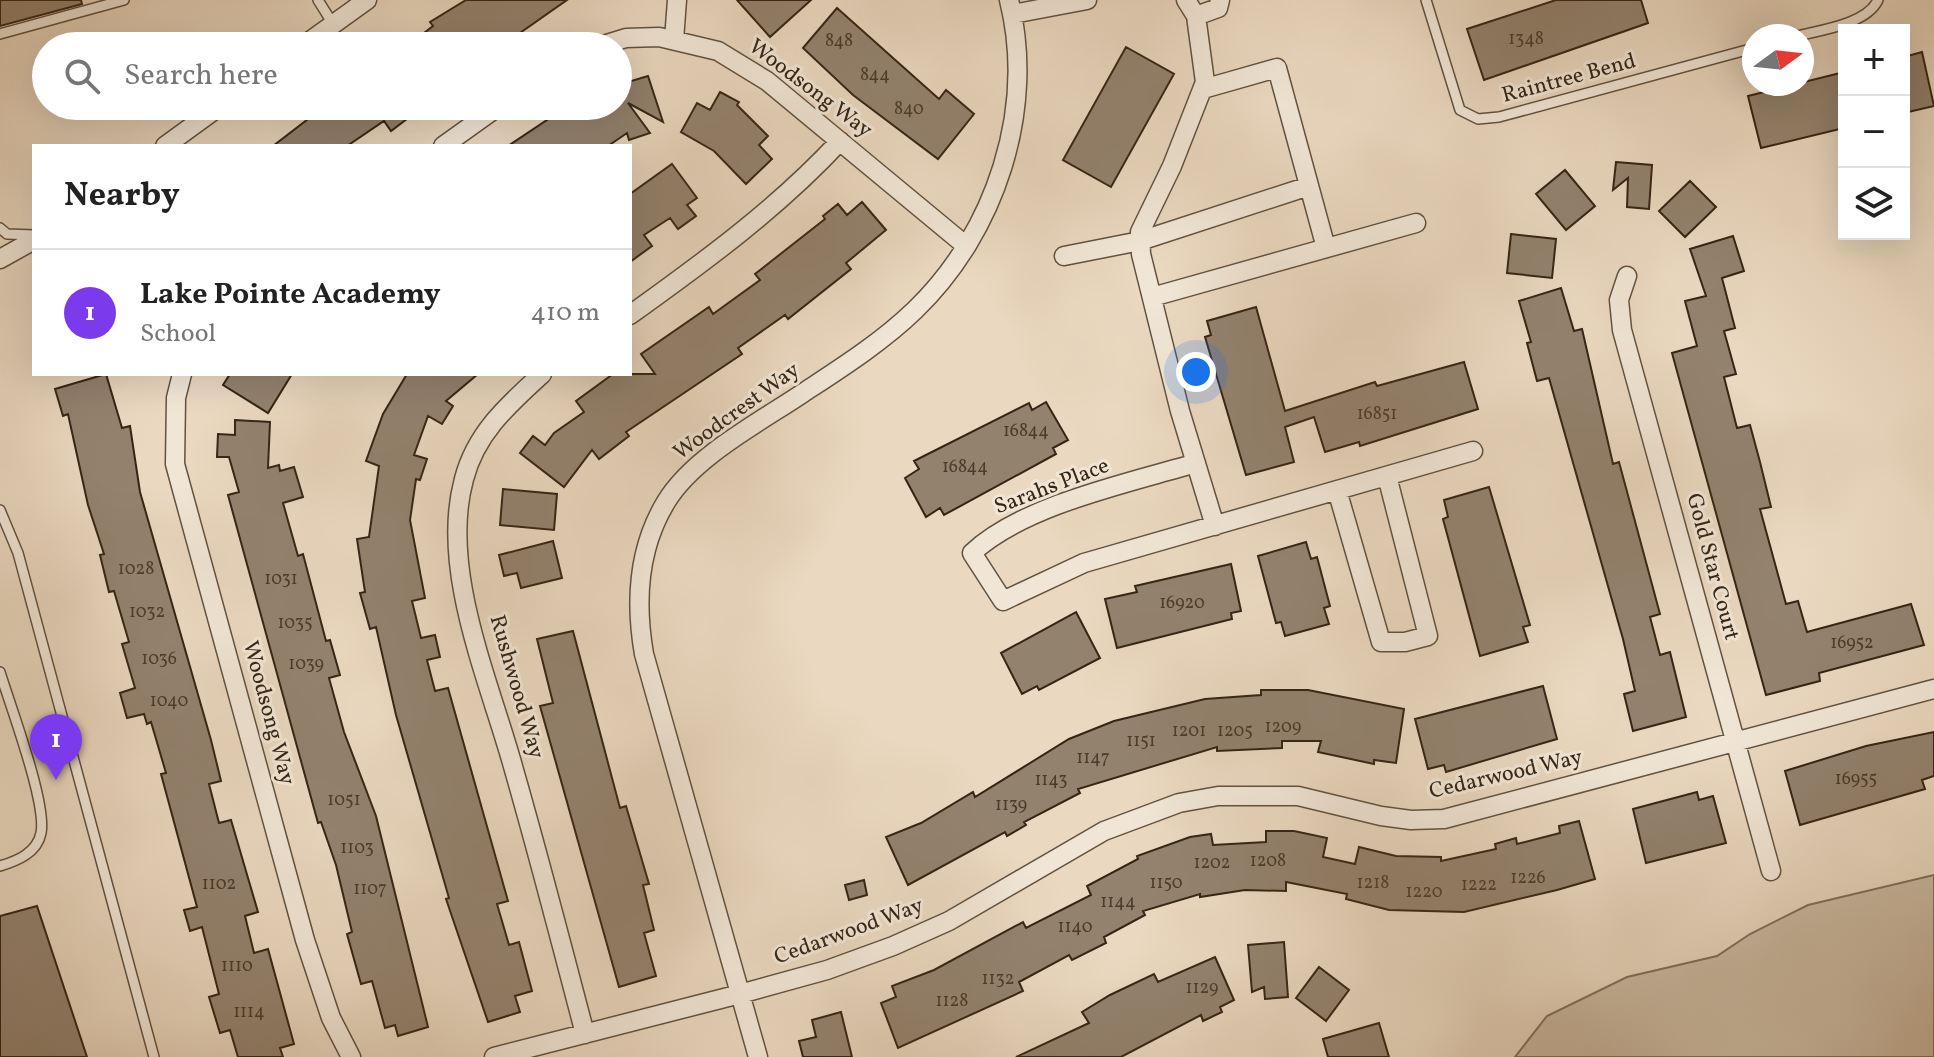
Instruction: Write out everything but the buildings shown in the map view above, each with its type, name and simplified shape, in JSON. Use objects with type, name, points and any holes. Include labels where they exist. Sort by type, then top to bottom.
[{"type":"street","points":[[322,32],[367,0]]},
{"type":"street","points":[[674,40],[677,0]]},
{"type":"street","points":[[1011,7],[1087,0]]},
{"type":"street","points":[[1215,526],[1152,297],[1140,232],[1172,166],[1205,82],[1191,8],[1218,8],[1220,0]]},
{"type":"street","name":"Woodcrest Way","points":[[758,1057],[644,654],[639,590],[651,533],[666,502],[697,468],[889,333],[916,309],[965,245],[989,203],[1013,129],[1018,86],[1018,39],[1011,7]]},
{"type":"street","name":"Woodsong Way","points":[[632,38],[674,40],[718,51],[767,81],[965,245]]},
{"type":"street","points":[[1203,89],[1277,68],[1326,248]]},
{"type":"street","points":[[168,144],[201,120]]},
{"type":"street","points":[[446,144],[479,120]]},
{"type":"street","points":[[632,314],[765,214],[800,184],[840,141]]},
{"type":"street","points":[[1064,256],[1140,241],[1309,186]]},
{"type":"street","points":[[1152,297],[1416,223]]},
{"type":"street","points":[[0,259],[32,238]]},
{"type":"street","name":"Gold Star Court","points":[[1627,276],[1619,300],[1622,330],[1771,871]]},
{"type":"street","name":"Woodsong Way","points":[[182,376],[176,398],[175,464],[305,940],[341,1042],[351,1057]]},
{"type":"street","name":"Rushwood Way","points":[[540,376],[506,406],[475,449],[458,506],[457,539],[460,571],[476,639],[585,1034]]},
{"type":"street","name":"Sarahs Place","points":[[1196,463],[1074,499],[989,537],[972,553],[1003,601],[1084,563],[1473,451]]},
{"type":"street","points":[[1337,490],[1381,642],[1405,642],[1428,636],[1387,476]]},
{"type":"street","name":"Cedarwood Way","points":[[740,994],[827,970],[893,946],[949,921],[1104,831],[1179,803],[1218,796],[1298,796],[1381,816],[1411,820],[1444,819],[1934,689]]},
{"type":"street","points":[[494,1057],[740,994]]},
{"type":"lane","points":[[0,34],[124,0]]},
{"type":"lane","points":[[318,0],[333,24]]},
{"type":"lane","name":"Raintree Bend","points":[[1426,0],[1460,110],[1478,119],[1499,117],[1742,51]]},
{"type":"lane","points":[[1814,31],[1841,24],[1874,9],[1878,0]]},
{"type":"lane","points":[[0,228],[7,234],[32,237]]},
{"type":"lane","points":[[0,510],[18,553],[154,1057]]},
{"type":"lane","points":[[0,672],[39,806],[41,833],[32,851],[16,862],[0,866]]},
{"type":"shaded area","points":[[1934,875],[1934,1057],[1515,1057],[1547,1016],[1627,977],[1717,956],[1750,934],[1808,905]]},
{"type":"place","name":"Lake Pointe Academy","points":[[56,780]]}]
